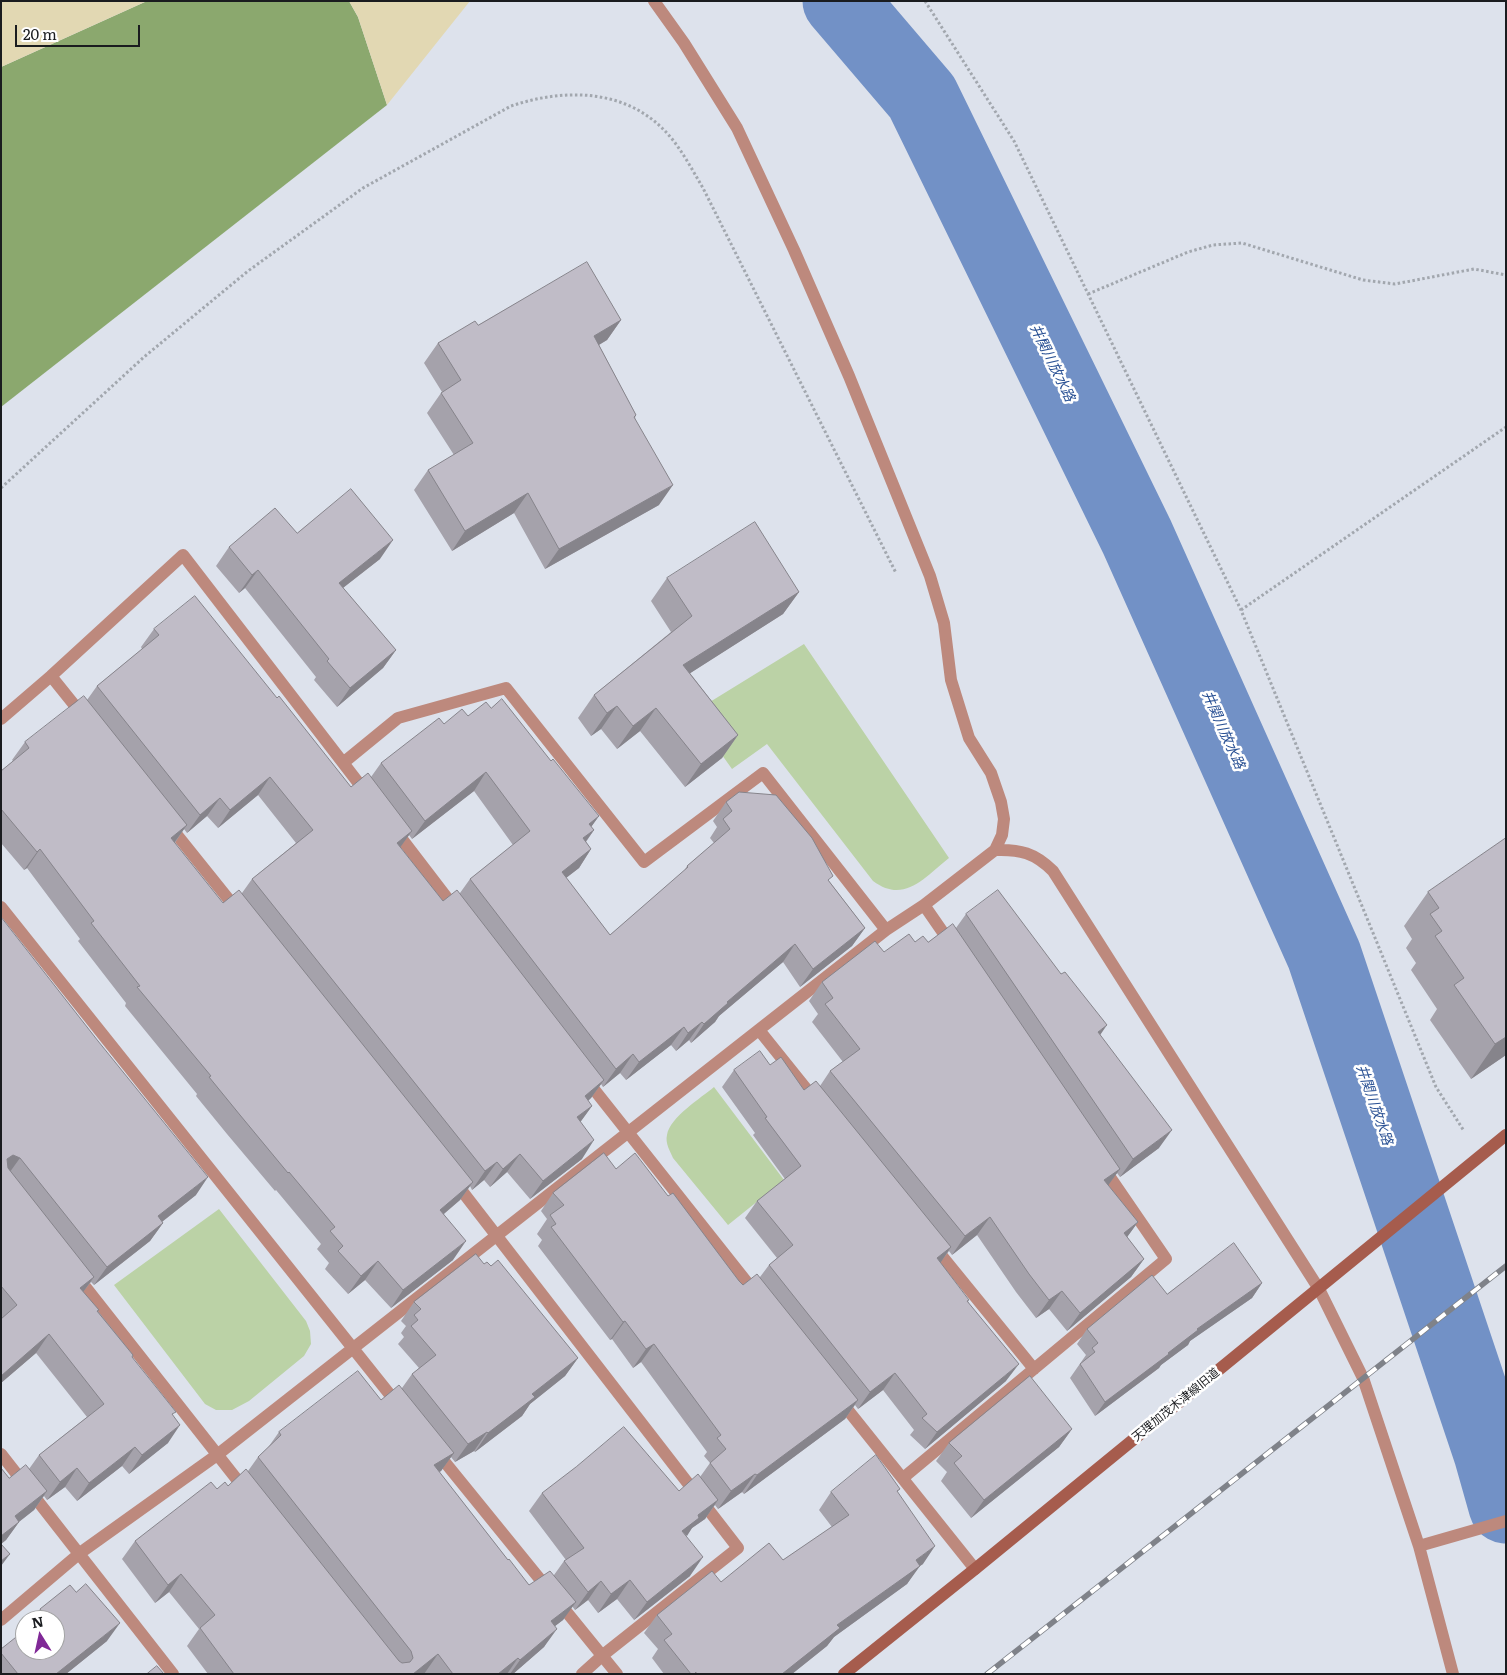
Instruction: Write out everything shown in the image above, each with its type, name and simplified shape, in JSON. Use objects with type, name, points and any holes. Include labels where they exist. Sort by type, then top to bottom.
[{"type":"street","points":[[1,1620],[80,1553],[217,1455],[886,930],[924,905],[995,850],[1002,835],[1004,819],[1001,802],[991,773],[969,738],[952,680],[944,622],[930,576],[849,376],[794,250],[737,128],[684,42],[654,1]]},
{"type":"street","points":[[1,719],[51,676],[183,555],[373,802]]},
{"type":"street","points":[[51,676],[94,731]]},
{"type":"street","points":[[343,763],[398,718],[506,688],[644,862],[763,773],[886,930]]},
{"type":"street","points":[[162,816],[243,917]]},
{"type":"street","points":[[386,818],[464,920]]},
{"type":"street","points":[[995,850],[1014,849],[1032,855],[1044,861],[1053,871],[1318,1289],[1362,1378],[1419,1546],[1453,1674]]},
{"type":"street","points":[[924,905],[958,954]]},
{"type":"street","points":[[1,907],[408,1418]]},
{"type":"street","points":[[759,1030],[821,1107]]},
{"type":"street","points":[[579,1070],[762,1302]]},
{"type":"street","name":"天理加茂木津線旧道","points":[[844,1674],[1506,1135]]},
{"type":"street","points":[[902,1478],[1166,1260],[1099,1160]]},
{"type":"street","points":[[448,1173],[498,1235],[738,1548],[603,1655],[582,1674]]},
{"type":"street","points":[[927,1238],[1034,1369]]},
{"type":"street","points":[[69,1267],[253,1500]]},
{"type":"street","points":[[829,1386],[975,1569]]},
{"type":"street","points":[[427,1440],[603,1655],[616,1674]]},
{"type":"street","points":[[1,1454],[173,1674]]},
{"type":"street","points":[[1419,1546],[1506,1520]]},
{"type":"path","points":[[926,1],[1014,141],[1240,610],[1436,1087],[1480,1155]]},
{"type":"path","points":[[1,488],[144,357],[248,271],[363,188],[511,106],[534,98],[583,95],[607,98],[630,105],[658,124],[676,146],[703,188],[898,579]]},
{"type":"path","points":[[1088,294],[1188,252],[1213,245],[1242,243],[1363,280],[1395,284],[1474,269],[1506,274]]},
{"type":"path","points":[[1240,610],[1506,427]]},
{"type":"green space","points":[[147,1],[349,1],[358,17],[387,105],[1,407],[1,67]]},
{"type":"green space","points":[[804,644],[949,858],[913,886],[894,890],[873,881],[767,744],[732,769],[692,713]]},
{"type":"green space","points":[[714,1087],[784,1180],[728,1225],[673,1158],[667,1141],[669,1128],[674,1121]]},
{"type":"green space","points":[[219,1209],[306,1321],[310,1331],[311,1344],[304,1356],[249,1401],[232,1410],[216,1410],[205,1404],[114,1285]]},
{"type":"sand","points":[[1,1],[147,1],[1,67]]},
{"type":"sand","points":[[349,1],[470,1],[387,105],[358,17]]},
{"type":"building","points":[[587,262],[621,320],[594,336],[636,415],[634,417],[673,485],[559,549],[528,493],[465,531],[428,470],[473,443],[441,393],[461,380],[438,343],[475,321],[478,325]]},
{"type":"building","points":[[351,489],[393,540],[339,583],[396,650],[350,688],[327,661],[329,659],[258,570],[252,575],[229,547],[275,508],[297,533]]},
{"type":"building","points":[[755,522],[799,592],[683,665],[738,735],[701,764],[656,708],[633,726],[617,706],[607,713],[594,695],[692,616],[667,578]]},
{"type":"building","points":[[195,596],[277,698],[279,696],[351,787],[368,773],[412,831],[397,843],[443,901],[457,890],[604,1080],[585,1096],[592,1106],[577,1117],[594,1140],[543,1181],[520,1154],[503,1169],[497,1162],[485,1171],[252,879],[313,830],[270,777],[230,810],[220,798],[200,815],[97,686],[159,635],[154,629]]},
{"type":"building","points":[[84,696],[187,825],[171,838],[223,903],[239,890],[473,1182],[440,1210],[466,1241],[403,1290],[378,1261],[361,1276],[338,1251],[343,1246],[330,1231],[335,1227],[240,1115],[209,1077],[211,1076],[137,987],[140,986],[91,923],[94,921],[40,849],[37,852],[1,809],[1,771],[29,748],[25,742]]},
{"type":"building","points":[[502,699],[551,761],[553,759],[599,816],[589,824],[594,830],[583,838],[591,849],[562,872],[610,935],[730,829],[723,819],[732,811],[726,802],[739,792],[776,795],[812,838],[833,876],[828,880],[865,928],[813,969],[795,944],[704,1024],[702,1022],[688,1033],[684,1027],[639,1062],[633,1054],[616,1069],[470,879],[530,831],[486,772],[425,821],[381,763],[439,718],[444,724],[462,709],[468,716],[486,702],[491,708]]},
{"type":"building","points":[[1506,838],[1506,1037],[1495,1044],[1454,985],[1464,978],[1435,936],[1442,931],[1430,914],[1439,908],[1428,892]]},
{"type":"building","points":[[998,890],[1061,974],[1065,972],[1107,1025],[1098,1032],[1172,1130],[1133,1159],[966,914]]},
{"type":"building","points":[[1,917],[208,1177],[158,1216],[163,1223],[107,1267],[20,1158],[13,1155],[7,1159],[8,1168],[94,1277],[80,1288],[99,1310],[97,1311],[176,1412],[172,1414],[180,1425],[142,1455],[135,1447],[89,1483],[77,1468],[60,1482],[39,1455],[104,1404],[49,1334],[1,1376],[1,1319],[17,1305],[1,1286]]},
{"type":"building","points":[[953,924],[1120,1169],[1104,1180],[1138,1222],[1124,1233],[1144,1259],[1080,1313],[1062,1291],[1049,1300],[990,1217],[965,1236],[830,1071],[860,1049],[825,1004],[833,998],[822,982],[875,941],[884,952],[909,934],[915,942],[923,936],[928,942]]},
{"type":"building","points":[[760,1051],[770,1065],[781,1057],[804,1090],[816,1081],[951,1247],[937,1258],[969,1300],[967,1301],[1019,1364],[937,1432],[922,1418],[927,1414],[895,1373],[870,1392],[769,1265],[793,1245],[757,1201],[801,1166],[765,1118],[767,1117],[734,1070]]},
{"type":"building","points":[[604,1153],[616,1169],[635,1153],[668,1196],[673,1193],[743,1285],[757,1274],[858,1400],[757,1475],[755,1474],[731,1491],[710,1463],[726,1449],[717,1438],[721,1435],[654,1344],[646,1349],[625,1321],[623,1322],[551,1227],[556,1224],[550,1215],[564,1205],[553,1193]]},
{"type":"building","points":[[1234,1243],[1262,1283],[1197,1329],[1169,1354],[1105,1402],[1080,1364],[1095,1352],[1092,1348],[1098,1343],[1087,1329],[1152,1275],[1167,1294]]},
{"type":"building","points":[[476,1254],[484,1264],[487,1262],[491,1266],[498,1260],[578,1358],[532,1394],[535,1397],[488,1433],[468,1444],[412,1374],[436,1355],[411,1326],[418,1320],[414,1315],[421,1309],[414,1302]]},
{"type":"building","points":[[358,1371],[381,1400],[399,1385],[454,1453],[434,1465],[529,1585],[550,1571],[576,1602],[551,1621],[557,1629],[520,1660],[518,1658],[498,1674],[453,1674],[438,1654],[413,1674],[234,1674],[200,1628],[215,1615],[181,1574],[168,1585],[135,1541],[211,1482],[217,1489],[225,1482],[228,1486],[246,1469],[399,1661],[402,1663],[410,1662],[413,1658],[411,1651],[258,1457],[281,1435],[279,1432]]},
{"type":"building","points":[[1030,1376],[1072,1429],[984,1500],[954,1463],[962,1456],[949,1443]]},
{"type":"building","points":[[624,1427],[679,1491],[698,1474],[718,1500],[698,1515],[699,1518],[682,1531],[703,1557],[647,1602],[630,1580],[611,1594],[601,1581],[588,1592],[564,1561],[584,1548],[542,1493]]},
{"type":"building","points":[[876,1455],[900,1489],[897,1491],[935,1546],[916,1560],[920,1566],[837,1625],[840,1628],[782,1674],[696,1674],[696,1672],[691,1674],[664,1640],[672,1634],[657,1615],[712,1571],[721,1582],[769,1543],[783,1560],[849,1515],[831,1492]]},
{"type":"building","points":[[26,1465],[47,1491],[15,1516],[19,1522],[1,1536],[1,1468],[9,1478]]},
{"type":"building","points":[[1,1544],[10,1554],[1,1561]]},
{"type":"building","points":[[86,1584],[120,1623],[56,1674],[18,1674],[1,1653],[1,1649],[15,1638],[15,1660],[65,1660],[65,1610],[40,1609],[70,1585],[76,1592]]},
{"type":"building","points":[[157,1666],[164,1674],[147,1674]]},
{"type":"waterway","name":"井関川放水路","points":[[840,1],[922,97],[1137,537],[1324,955],[1491,1453],[1506,1506]]},
{"type":"railway","points":[[987,1674],[1506,1266]]}]
